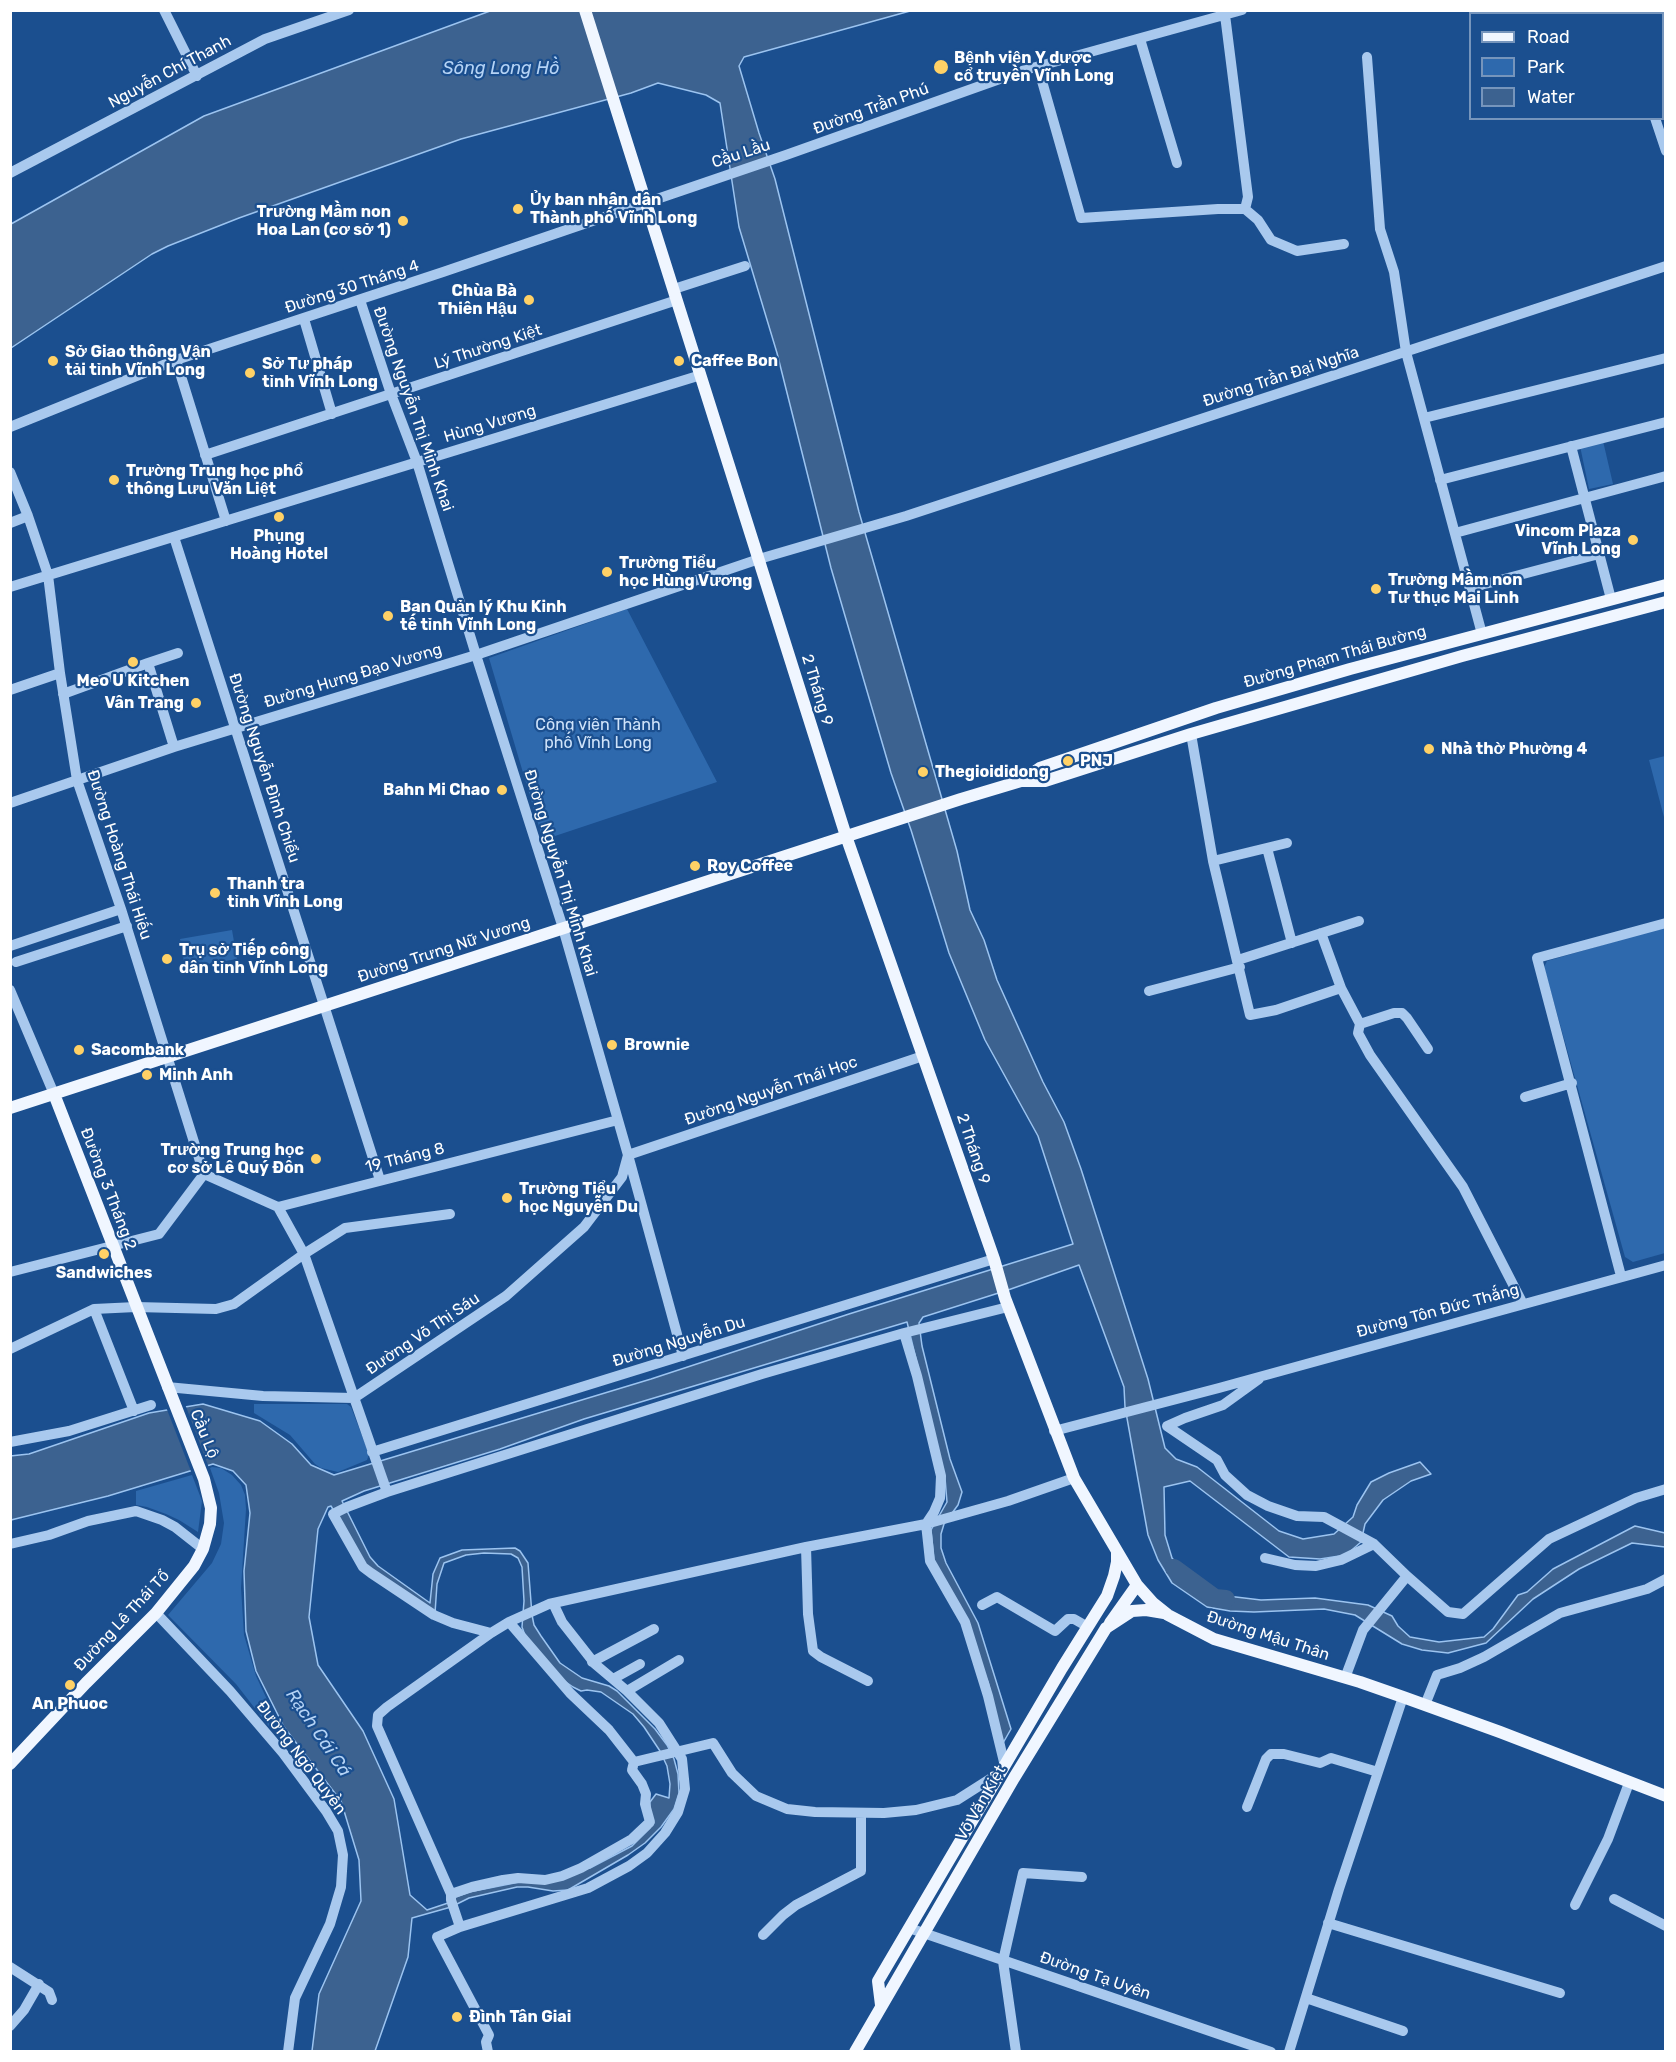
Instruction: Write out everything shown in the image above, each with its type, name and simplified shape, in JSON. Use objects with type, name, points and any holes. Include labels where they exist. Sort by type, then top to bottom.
[{"type":"main road","name":"2 Tháng 9","points":[[585,10],[846,836],[1006,1302]]},
{"type":"main road","name":"Đường Phạm Thái Bường","points":[[1021,781],[1040,768],[1186,718],[1350,669],[1665,585]]},
{"type":"main road","name":"Đường Phạm Thái Bường","points":[[887,823],[1021,781],[1044,781],[1191,734],[1538,635],[1665,602]]},
{"type":"main road","points":[[1534,620],[1538,635]]},
{"type":"main road","points":[[1186,718],[1191,734]]},
{"type":"main road","name":"Đường Trưng Nữ Vương","points":[[10,1108],[887,823]]},
{"type":"main road","name":"Đường 3 Tháng 2","points":[[54,1094],[173,1402]]},
{"type":"main road","name":"Đường Mậu Thân","points":[[1006,1302],[1074,1478],[1137,1585],[1153,1604],[1165,1613],[1214,1639],[1403,1697],[1665,1796]]},
{"type":"main road","name":"Cầu Lộ","points":[[173,1402],[204,1479]]},
{"type":"main road","name":"Đường Lê Thái Tổ","points":[[10,1764],[156,1613],[194,1566],[203,1550],[210,1524],[211,1508],[204,1479]]},
{"type":"main road","name":"Võ Văn Kiệt","points":[[881,2005],[878,1981],[1108,1592],[1117,1562],[1116,1549]]},
{"type":"main road","points":[[1108,1592],[1137,1585]]},
{"type":"main road","points":[[1090,1623],[1106,1628],[1137,1585]]},
{"type":"main road","name":"Võ Văn Kiệt","points":[[856,2050],[1075,1676],[1106,1628],[1132,1611],[1146,1610],[1165,1613]]},
{"type":"street","points":[[164,10],[197,76]]},
{"type":"street","name":"Đường Trần Phú","points":[[786,155],[1038,67],[1242,10]]},
{"type":"street","name":"Nguyễn Chí Thanh","points":[[10,173],[265,39],[347,11]]},
{"type":"street","points":[[1225,15],[1248,197],[1245,209]]},
{"type":"street","points":[[1140,39],[1177,164]]},
{"type":"street","points":[[1367,57],[1380,229],[1394,272],[1406,352],[1482,634]]},
{"type":"street","points":[[1038,67],[1081,218],[1245,209],[1258,220],[1271,240],[1297,251],[1344,244]]},
{"type":"street","points":[[1656,120],[1665,151]]},
{"type":"street","name":"Cầu Lầu","points":[[706,182],[786,155]]},
{"type":"street","name":"Đường 30 Tháng 4","points":[[10,427],[176,360],[304,319],[706,182]]},
{"type":"street","name":"Lý Thường Kiệt","points":[[206,455],[392,394],[675,295],[745,266]]},
{"type":"street","name":"Đường Trần Đại Nghĩa","points":[[773,555],[906,516],[1665,266]]},
{"type":"street","name":"Đường Nguyễn Thị Minh Khai","points":[[360,300],[417,462],[563,928],[683,1356]]},
{"type":"street","points":[[304,319],[332,414]]},
{"type":"street","points":[[1424,418],[1665,358]]},
{"type":"street","points":[[176,360],[226,521]]},
{"type":"street","name":"Hùng Vương","points":[[10,587],[700,375]]},
{"type":"street","points":[[1440,480],[1665,422]]},
{"type":"street","points":[[1571,446],[1611,599]]},
{"type":"street","name":"Đường Hoàng Thái Hiếu","points":[[10,472],[48,575],[60,673],[77,780],[127,926],[204,1174]]},
{"type":"street","points":[[1455,533],[1665,476]]},
{"type":"street","points":[[10,523],[28,516]]},
{"type":"street","name":"Đường Nguyễn Đình Chiểu","points":[[174,537],[380,1180]]},
{"type":"street","points":[[1470,588],[1599,554]]},
{"type":"street","name":"Đường Hưng Đạo Vương","points":[[10,803],[235,727],[476,655],[773,555]]},
{"type":"street","points":[[63,694],[178,653]]},
{"type":"street","points":[[148,663],[174,747]]},
{"type":"street","points":[[10,690],[60,673]]},
{"type":"street","points":[[1191,734],[1213,861],[1250,1015],[1276,1010],[1341,988]]},
{"type":"street","points":[[1213,861],[1287,843]]},
{"type":"street","points":[[1267,848],[1292,942]]},
{"type":"street","points":[[13,966],[16,955],[10,946],[121,909]]},
{"type":"street","points":[[1149,990],[1239,964],[1292,942],[1359,921]]},
{"type":"street","points":[[1621,1276],[1572,1083],[1537,958],[1665,922]]},
{"type":"street","points":[[13,966],[127,926]]},
{"type":"street","points":[[1321,933],[1341,988],[1360,1024],[1358,1033],[1370,1055],[1463,1187],[1522,1304]]},
{"type":"street","name":"Đường 3 Tháng 2","points":[[10,990],[54,1094]]},
{"type":"street","points":[[1360,1024],[1394,1013],[1402,1013],[1428,1049]]},
{"type":"street","name":"Đường Nguyễn Thái Học","points":[[628,1155],[922,1056]]},
{"type":"street","points":[[1525,1097],[1572,1083]]},
{"type":"street","name":"19 Tháng 8","points":[[278,1207],[618,1120]]},
{"type":"street","name":"Đường Võ Thị Sáu","points":[[354,1398],[515,1289],[584,1227],[622,1177],[628,1155]]},
{"type":"street","points":[[10,1272],[159,1234],[204,1174],[278,1207],[304,1254],[386,1489]]},
{"type":"street","points":[[10,1349],[94,1309],[216,1308],[234,1304],[345,1228],[450,1214]]},
{"type":"street","name":"Đường Nguyễn Du","points":[[373,1454],[683,1356],[994,1262]]},
{"type":"street","name":"Đường Tôn Đức Thắng","points":[[1054,1431],[1665,1265]]},
{"type":"street","points":[[491,1633],[453,1623],[434,1615],[363,1567],[333,1514],[386,1489],[762,1374],[944,1323],[1006,1302]]},
{"type":"street","points":[[94,1309],[134,1411]]},
{"type":"street","points":[[452,1901],[472,1887],[518,1878],[545,1880],[562,1876],[581,1868],[632,1839],[650,1822],[645,1804],[646,1794],[632,1770],[638,1761],[674,1751],[713,1743],[732,1773],[756,1796],[787,1809],[861,1813],[916,1810],[957,1800],[1003,1769],[987,1696],[965,1622],[930,1561],[928,1523],[940,1498],[941,1476],[917,1376],[904,1333]]},
{"type":"street","points":[[1264,1375],[1223,1405],[1167,1426],[1217,1460],[1225,1475],[1247,1495],[1268,1506],[1297,1516],[1324,1517],[1374,1544],[1448,1612],[1463,1614],[1549,1539],[1636,1498],[1665,1489]]},
{"type":"street","points":[[168,1387],[263,1396],[354,1398]]},
{"type":"street","points":[[10,1442],[69,1431],[151,1405]]},
{"type":"street","points":[[460,1927],[452,1901],[379,1734],[378,1715],[491,1633],[511,1621],[554,1603],[963,1515],[1074,1478]]},
{"type":"street","points":[[10,1544],[49,1535],[88,1521],[136,1511],[162,1520],[203,1550]]},
{"type":"street","points":[[1265,1558],[1295,1565],[1316,1566],[1341,1560],[1374,1544]]},
{"type":"street","points":[[806,1547],[808,1614],[813,1651],[868,1681]]},
{"type":"street","points":[[1345,1678],[1363,1630],[1407,1576]]},
{"type":"street","points":[[1425,1705],[1437,1675],[1484,1657],[1560,1612],[1647,1590],[1665,1579]]},
{"type":"street","points":[[982,1605],[997,1597],[1055,1631],[1068,1619],[1090,1623]]},
{"type":"street","points":[[488,2052],[486,2042],[489,2035],[437,1937],[460,1927],[588,1888],[629,1866],[647,1853],[665,1833],[678,1812],[685,1789],[682,1759],[674,1751],[659,1723],[627,1691],[592,1662],[562,1622],[554,1603]]},
{"type":"street","name":"Đường Ngô Quyền","points":[[156,1613],[230,1691],[275,1744],[326,1811],[338,1831],[343,1855],[341,1887],[330,1924],[296,1998],[288,2052]]},
{"type":"street","points":[[511,1621],[570,1693],[638,1761]]},
{"type":"street","points":[[592,1662],[654,1629]]},
{"type":"street","points":[[627,1691],[679,1660]]},
{"type":"street","points":[[613,1679],[640,1664]]},
{"type":"street","points":[[1289,2052],[1328,1923],[1403,1697]]},
{"type":"street","points":[[1247,1807],[1266,1759],[1271,1754],[1284,1754],[1320,1763],[1331,1758],[1378,1772]]},
{"type":"street","points":[[1575,1905],[1608,1839],[1629,1783]]},
{"type":"street","points":[[763,1935],[796,1905],[861,1870],[861,1813]]},
{"type":"street","points":[[1016,2052],[1003,1961],[1023,1873],[1082,1876]]},
{"type":"street","points":[[1614,1899],[1665,1926]]},
{"type":"street","points":[[1328,1923],[1560,1993]]},
{"type":"street","name":"Đường Tạ Uyên","points":[[909,1928],[1271,2052]]},
{"type":"street","points":[[10,1967],[39,1984],[49,1992],[52,2000]]},
{"type":"street","points":[[10,2026],[24,2010],[39,1984]]},
{"type":"street","points":[[1306,1998],[1403,2031]]},
{"type":"green space","points":[[1603,441],[1613,484],[1589,489],[1580,446]]},
{"type":"green space","name":"Công viên Thành phố Vĩnh Long","points":[[627,609],[717,782],[543,840],[489,658]]},
{"type":"green space","points":[[1665,756],[1665,821],[1649,760]]},
{"type":"green space","points":[[1665,927],[1665,1253],[1633,1262],[1625,1257],[1544,967],[1547,961]]},
{"type":"green space","points":[[232,930],[237,959],[185,968],[180,939]]},
{"type":"green space","points":[[254,1404],[347,1404],[351,1407],[369,1454],[367,1460],[338,1472],[321,1468],[290,1435],[254,1413]]},
{"type":"green space","points":[[210,1468],[221,1468],[232,1475],[241,1485],[245,1495],[241,1588],[244,1635],[256,1676],[278,1723],[271,1729],[236,1684],[168,1615],[212,1563],[221,1544],[224,1523],[219,1493]]},
{"type":"green space","points":[[192,1475],[202,1501],[198,1532],[166,1514],[136,1505],[136,1491]]},
{"type":"water","points":[[490,11],[910,11],[744,57],[739,66],[775,179],[859,512],[957,851],[970,910],[984,940],[997,980],[1043,1082],[1064,1122],[1148,1379],[1165,1448],[1176,1459],[1197,1467],[1279,1531],[1303,1539],[1334,1534],[1353,1517],[1357,1505],[1371,1482],[1420,1462],[1431,1474],[1411,1481],[1383,1500],[1365,1524],[1361,1542],[1346,1555],[1320,1559],[1289,1557],[1190,1481],[1164,1487],[1165,1535],[1172,1558],[1200,1589],[1219,1595],[1261,1600],[1315,1598],[1368,1605],[1392,1616],[1398,1626],[1410,1637],[1439,1642],[1484,1637],[1493,1629],[1518,1595],[1527,1592],[1553,1569],[1635,1526],[1665,1533],[1665,1547],[1632,1543],[1579,1569],[1533,1599],[1486,1643],[1448,1653],[1422,1650],[1402,1644],[1355,1615],[1324,1609],[1254,1612],[1207,1607],[1172,1583],[1158,1560],[1148,1535],[1125,1407],[1124,1387],[1079,1265],[923,1317],[919,1323],[922,1346],[950,1459],[962,1492],[958,1505],[944,1524],[941,1548],[946,1563],[978,1623],[1011,1729],[1003,1743],[988,1682],[934,1561],[931,1530],[947,1502],[945,1478],[907,1322],[584,1419],[500,1449],[364,1491],[342,1501],[370,1557],[378,1566],[430,1603],[433,1574],[440,1558],[462,1550],[515,1548],[520,1551],[528,1563],[532,1615],[534,1625],[541,1636],[560,1663],[582,1678],[609,1686],[617,1691],[655,1729],[674,1759],[679,1793],[674,1809],[645,1843],[568,1890],[553,1891],[517,1887],[469,1898],[451,1907],[412,1918],[408,1957],[375,2051],[312,2051],[319,1994],[361,1901],[359,1860],[341,1801],[284,1727],[256,1671],[246,1631],[244,1571],[250,1513],[246,1485],[233,1471],[213,1464],[108,1496],[11,1520],[10,1456],[29,1454],[149,1413],[203,1404],[260,1421],[292,1444],[311,1465],[334,1475],[651,1379],[1073,1244],[1038,1136],[985,1040],[949,953],[891,773],[831,568],[777,353],[739,227],[720,103],[706,95],[658,83],[631,93],[461,139],[239,218],[168,246],[152,254],[11,348],[11,224],[204,116]],"holes":[[[331,1506],[367,1568],[435,1613],[437,1584],[444,1563],[466,1555],[484,1553],[511,1554],[518,1558],[522,1567],[524,1601],[522,1627],[527,1641],[563,1680],[573,1687],[581,1691],[601,1692],[633,1714],[660,1751],[667,1766],[670,1784],[669,1798],[656,1794],[650,1802],[650,1828],[632,1846],[590,1868],[469,1892],[448,1903],[427,1910],[410,1895],[394,1799],[363,1731],[318,1665],[309,1617],[318,1529],[328,1507]]]},
{"type":"pier","points":[[185,1404],[209,1468],[192,1474],[166,1407]]},
{"type":"waterway","points":[[1174,1568],[1215,1598],[1226,1599]]},
{"type":"place","name":"Bệnh viện Y dược cổ truyền Vĩnh Long","points":[[941,67]]},
{"type":"place","name":"Ủy ban nhân dân Thành phố Vĩnh Long","points":[[518,209]]},
{"type":"place","name":"Trường Mầm non Hoa Lan (cơ sở 1)","points":[[403,221]]},
{"type":"place","name":"Chùa Bà Thiên Hậu","points":[[529,300]]},
{"type":"place","name":"Sở Giao thông Vận tải tỉnh Vĩnh Long","points":[[53,361]]},
{"type":"place","name":"Caffee Bon","points":[[679,361]]},
{"type":"place","name":"Sở Tư pháp tỉnh Vĩnh Long","points":[[250,373]]},
{"type":"place","name":"Trường Trung học phổ thông Lưu Văn Liệt","points":[[114,480]]},
{"type":"place","name":"Phụng Hoàng Hotel","points":[[279,517]]},
{"type":"place","name":"Vincom Plaza Vĩnh Long","points":[[1633,540]]},
{"type":"place","name":"Trường Tiểu học Hùng Vương","points":[[607,572]]},
{"type":"place","name":"Trường Mầm non Tư thục Mai Linh","points":[[1376,589]]},
{"type":"place","name":"Ban Quản lý Khu Kinh tế tỉnh Vĩnh Long","points":[[388,616]]},
{"type":"place","name":"Meo U Kitchen","points":[[133,662]]},
{"type":"place","name":"Vân Trang","points":[[196,703]]},
{"type":"place","name":"Nhà thờ Phường 4","points":[[1429,749]]},
{"type":"place","name":"PNJ","points":[[1068,761]]},
{"type":"place","name":"Thegioididong","points":[[923,772]]},
{"type":"place","name":"Bahn Mi Chao","points":[[502,790]]},
{"type":"place","name":"Roy Coffee","points":[[695,866]]},
{"type":"place","name":"Thanh tra tỉnh Vĩnh Long","points":[[215,893]]},
{"type":"place","name":"Trụ sở Tiếp công dân tỉnh Vĩnh Long","points":[[167,959]]},
{"type":"place","name":"Brownie","points":[[612,1045]]},
{"type":"place","name":"Sacombank","points":[[79,1050]]},
{"type":"place","name":"Minh Anh","points":[[147,1075]]},
{"type":"place","name":"Trường Trung học cơ sở Lê Quý Đôn","points":[[316,1159]]},
{"type":"place","name":"Trường Tiểu học Nguyễn Du","points":[[507,1198]]},
{"type":"place","name":"Sandwiches","points":[[104,1254]]},
{"type":"place","name":"An Phuoc","points":[[70,1685]]},
{"type":"place","name":"Đình Tân Giai","points":[[457,2017]]},
{"type":"water label","name":"Sông Long Hồ","points":[[501,69]]},
{"type":"water label","name":"Rạch Cái Cá","points":[[318,1733]]}]
